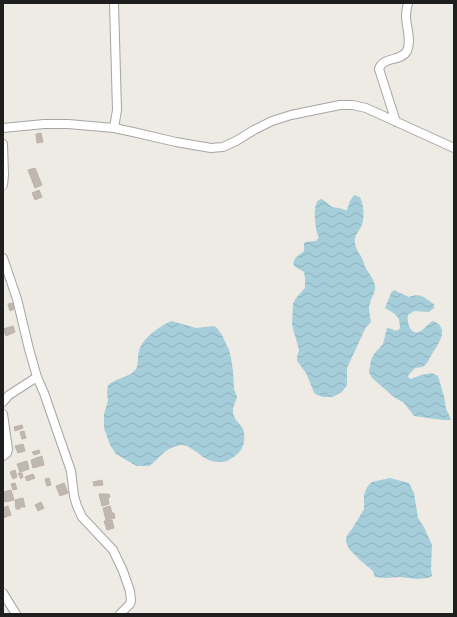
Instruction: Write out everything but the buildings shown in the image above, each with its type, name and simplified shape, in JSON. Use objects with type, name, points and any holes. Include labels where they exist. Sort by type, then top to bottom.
[{"type":"street","points":[[114,3],[117,110],[114,128]]},
{"type":"street","points":[[396,122],[379,69],[380,65],[384,62],[404,55],[408,50],[409,42],[406,16],[408,3]]},
{"type":"street","points":[[3,128],[44,124],[68,124],[114,128],[211,148],[223,147],[272,121],[291,115],[340,105],[353,105],[366,108],[454,148]]},
{"type":"street","points":[[3,144],[3,185]]},
{"type":"street","points":[[3,258],[17,299],[37,377],[44,393],[70,471],[74,496],[79,513],[113,550],[130,591],[130,604],[120,614]]},
{"type":"street","points":[[3,402],[9,395],[37,377]]},
{"type":"street","points":[[3,414],[8,449],[7,453],[3,456]]},
{"type":"street","points":[[3,593],[16,614]]},
{"type":"water","points":[[354,195],[360,197],[364,212],[361,227],[355,237],[355,244],[375,286],[375,290],[369,305],[371,322],[366,327],[347,368],[347,385],[342,392],[332,397],[323,397],[315,394],[306,373],[297,361],[299,350],[292,325],[293,304],[305,288],[305,278],[304,272],[294,266],[294,261],[296,257],[304,251],[305,242],[316,241],[319,237],[316,230],[315,220],[315,209],[318,201],[322,199],[332,207],[347,210]]},
{"type":"water","points":[[394,290],[409,297],[420,295],[434,304],[434,308],[429,312],[414,311],[408,315],[408,323],[410,328],[416,333],[433,321],[441,328],[442,336],[426,364],[423,367],[415,368],[408,376],[411,379],[432,373],[438,376],[446,409],[451,419],[450,420],[414,416],[404,403],[394,397],[372,378],[369,372],[371,360],[383,344],[387,328],[398,330],[400,328],[398,318],[385,308],[391,293]]},
{"type":"water","points":[[171,321],[196,328],[214,326],[222,335],[229,350],[233,371],[234,389],[237,397],[233,407],[233,413],[243,429],[244,443],[237,455],[229,460],[221,462],[213,461],[182,445],[167,450],[149,466],[137,466],[116,454],[110,445],[104,428],[104,414],[108,401],[108,385],[134,372],[137,365],[139,351],[144,341],[157,329]]},
{"type":"water","points":[[390,478],[409,483],[414,493],[418,518],[432,545],[432,576],[428,578],[417,579],[375,577],[373,571],[349,549],[346,542],[348,534],[364,509],[364,495],[367,487],[372,482]]}]
